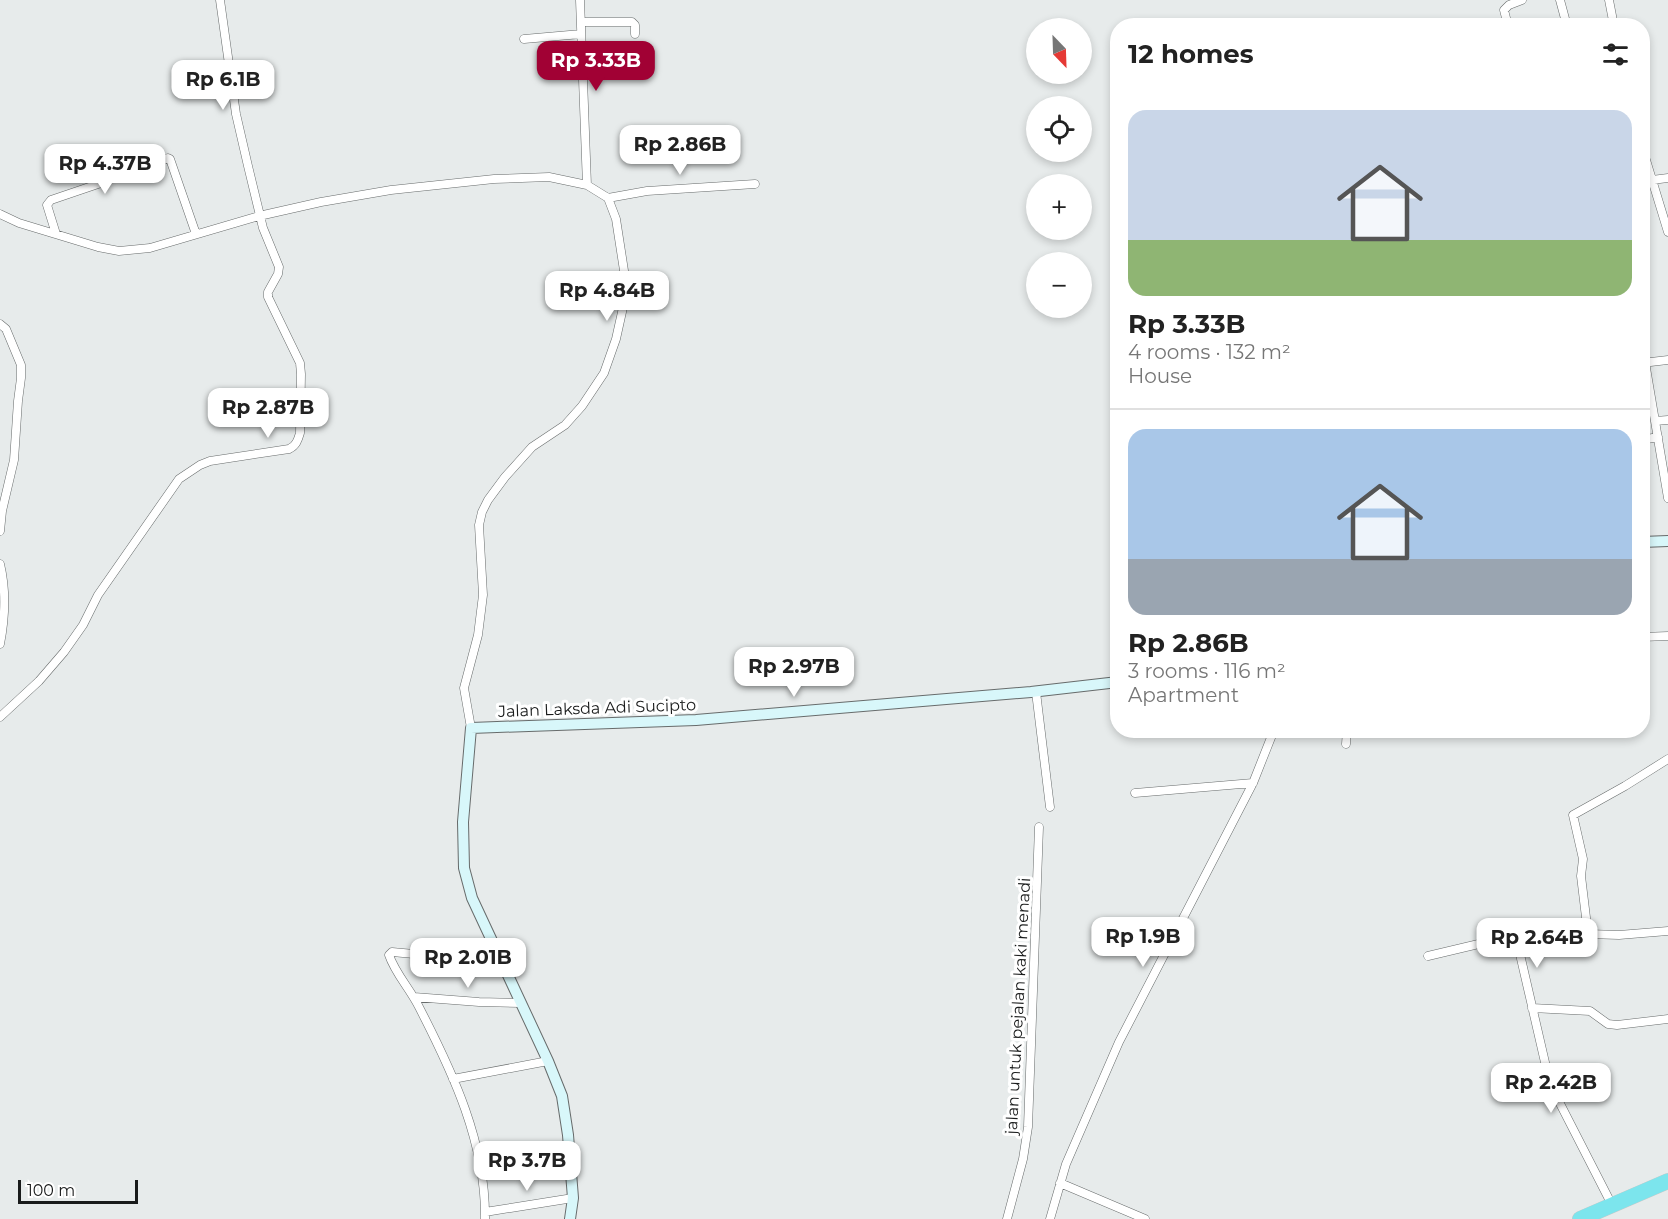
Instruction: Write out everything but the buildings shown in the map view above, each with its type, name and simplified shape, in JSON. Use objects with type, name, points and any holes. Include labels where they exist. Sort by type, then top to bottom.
[{"type":"highway","points":[[1580,1219],[1595,1216],[1612,1205],[1668,1181]]},
{"type":"street","points":[[0,717],[39,681],[64,652],[83,625],[98,595],[179,479],[210,461],[294,447],[298,440],[302,374],[300,363],[268,297],[279,267],[259,216],[236,114],[220,0]]},
{"type":"street","points":[[580,0],[587,185]]},
{"type":"street","points":[[1506,18],[1504,10],[1509,5],[1522,0]]},
{"type":"street","points":[[1560,0],[1565,18]]},
{"type":"street","points":[[1609,0],[1612,18]]},
{"type":"street","points":[[581,22],[632,22],[635,34]]},
{"type":"street","points":[[524,39],[581,34]]},
{"type":"street","points":[[56,234],[47,205],[51,200],[101,183],[112,176],[139,171],[168,158],[196,234]]},
{"type":"street","points":[[1650,171],[1668,232]]},
{"type":"street","points":[[0,214],[8,219],[98,247],[119,250],[150,248],[259,216],[321,202],[391,190],[494,179],[549,177],[587,185],[608,198],[616,219],[626,277],[624,303],[616,339],[604,373],[582,405],[565,425],[532,447],[505,477],[482,512],[479,525],[482,604],[476,643],[464,688],[471,728],[463,822],[464,868],[472,898],[562,1096],[573,1198],[570,1219]]},
{"type":"street","points":[[1653,180],[1668,178]]},
{"type":"street","points":[[608,198],[647,191],[755,184]]},
{"type":"street","points":[[0,324],[6,329],[21,365],[14,460],[3,502],[0,531]]},
{"type":"street","points":[[1650,362],[1668,360]]},
{"type":"street","points":[[1650,395],[1668,498]]},
{"type":"street","points":[[1655,422],[1668,420]]},
{"type":"street","points":[[1650,438],[1658,437]]},
{"type":"street","points":[[1650,542],[1668,541]]},
{"type":"street","points":[[0,564],[4,592],[0,644]]},
{"type":"street","points":[[1650,637],[1668,636]]},
{"type":"street","name":"Jalan Laksda Adi Sucipto","points":[[471,728],[696,720],[1036,692],[1110,683]]},
{"type":"street","points":[[1036,692],[1050,807]]},
{"type":"street","points":[[1050,1219],[1066,1164],[1119,1042],[1253,783],[1271,738]]},
{"type":"street","points":[[1346,738],[1346,744]]},
{"type":"street","points":[[1588,934],[1581,876],[1583,860],[1573,815],[1668,759]]},
{"type":"street","points":[[1136,793],[1253,783]]},
{"type":"street","name":"jalan untuk pejalan kaki menadi","points":[[1006,1219],[1023,1159],[1028,1127],[1039,827]]},
{"type":"street","points":[[1428,956],[1487,941],[1516,937],[1544,939],[1588,934],[1619,935],[1668,931]]},
{"type":"street","points":[[1516,937],[1553,1092],[1612,1205]]},
{"type":"street","points":[[502,962],[390,953],[390,959],[414,997],[441,1048],[468,1116],[483,1176],[485,1216],[573,1198]]},
{"type":"street","points":[[414,997],[521,1003]]},
{"type":"street","points":[[1532,1008],[1590,1011],[1608,1024],[1626,1025],[1668,1019]]},
{"type":"street","points":[[453,1079],[548,1061]]},
{"type":"street","points":[[1060,1183],[1145,1219]]}]
